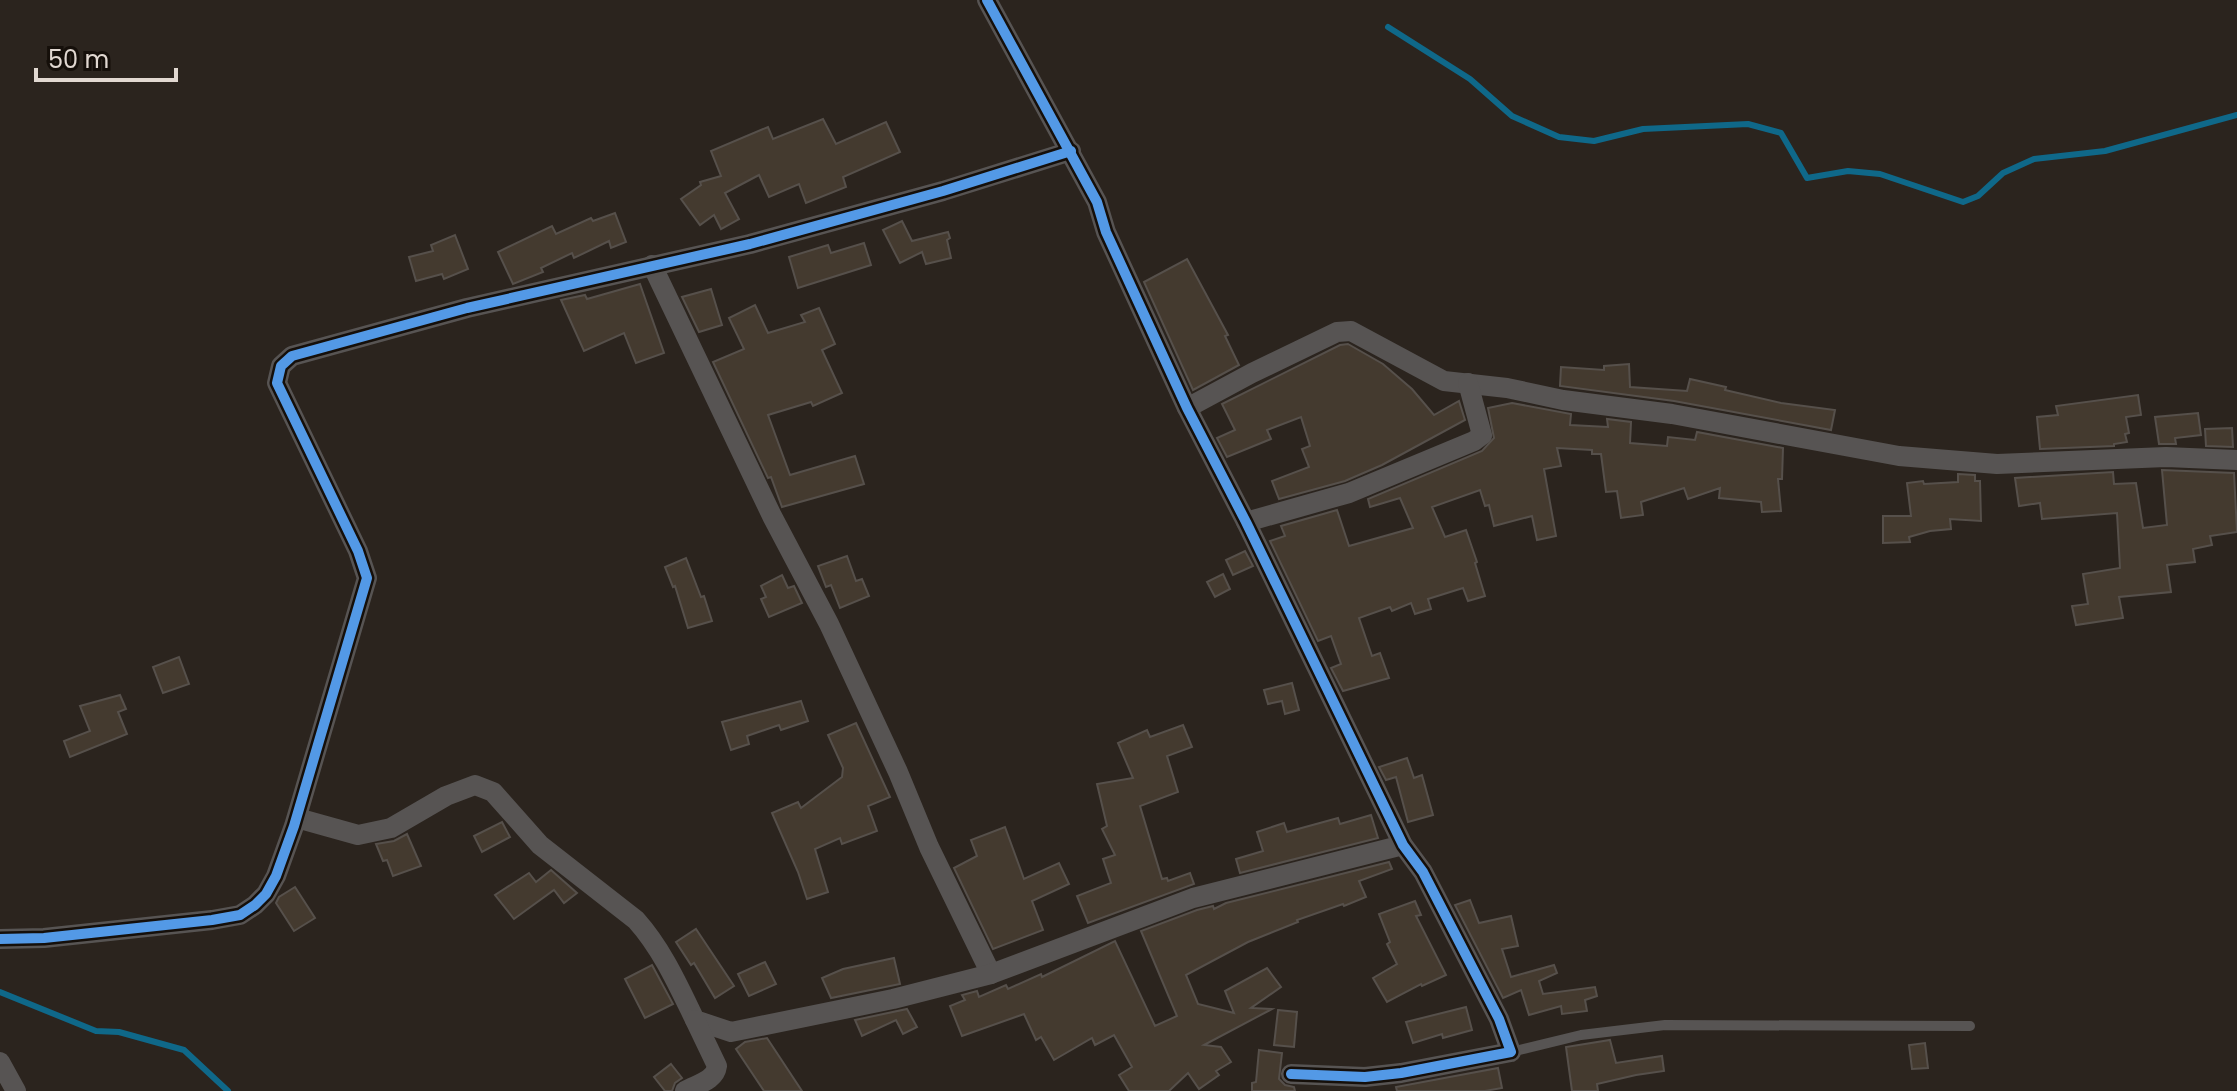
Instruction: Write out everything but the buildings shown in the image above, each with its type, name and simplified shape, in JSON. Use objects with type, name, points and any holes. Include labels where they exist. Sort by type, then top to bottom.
[{"type":"street","points":[[987,0],[1097,202],[1106,232],[1187,408],[1403,845],[1423,872],[1499,1019],[1511,1052],[1365,1077],[1291,1074]]},
{"type":"street","points":[[0,939],[44,938],[240,915],[266,894],[276,876],[297,818],[367,578],[358,551],[277,383],[281,366],[292,356],[409,324],[750,244],[913,200],[1071,151]]},
{"type":"street","points":[[652,265],[772,516],[829,624],[898,772],[929,847],[991,974]]},
{"type":"street","points":[[1187,408],[1337,332],[1354,331],[1444,381],[1794,435],[1899,456],[1997,464],[2166,457],[2237,460]]},
{"type":"street","points":[[1246,522],[1349,493],[1474,441],[1482,435],[1468,383]]},
{"type":"street","points":[[297,818],[358,835],[391,828],[446,796],[475,785],[493,792],[540,845],[636,920],[661,953],[717,1066],[713,1077],[685,1091]]},
{"type":"street","points":[[695,1020],[731,1032],[827,1014],[991,974],[1193,898],[1403,845]]},
{"type":"street","points":[[0,1062],[16,1091]]},
{"type":"lane","points":[[1511,1052],[1581,1035],[1665,1025],[1970,1026]]},
{"type":"waterway","points":[[1388,27],[1470,79],[1512,116],[1559,137],[1594,141],[1643,129],[1748,124],[1781,133],[1807,178],[1848,171],[1880,174],[1963,202],[1978,196],[2003,173],[2034,159],[2105,151],[2237,115]]},
{"type":"waterway","points":[[0,992],[96,1031],[119,1032],[184,1050],[228,1091]]},
{"type":"cycle path","points":[[987,0],[1097,202],[1106,232],[1187,408],[1403,845],[1423,872],[1499,1019],[1511,1052],[1365,1077],[1291,1074]]},
{"type":"cycle path","points":[[0,939],[44,938],[240,915],[266,894],[276,876],[294,826],[367,578],[358,551],[277,383],[281,366],[292,356],[467,308],[750,244],[943,191],[1071,151]]}]
